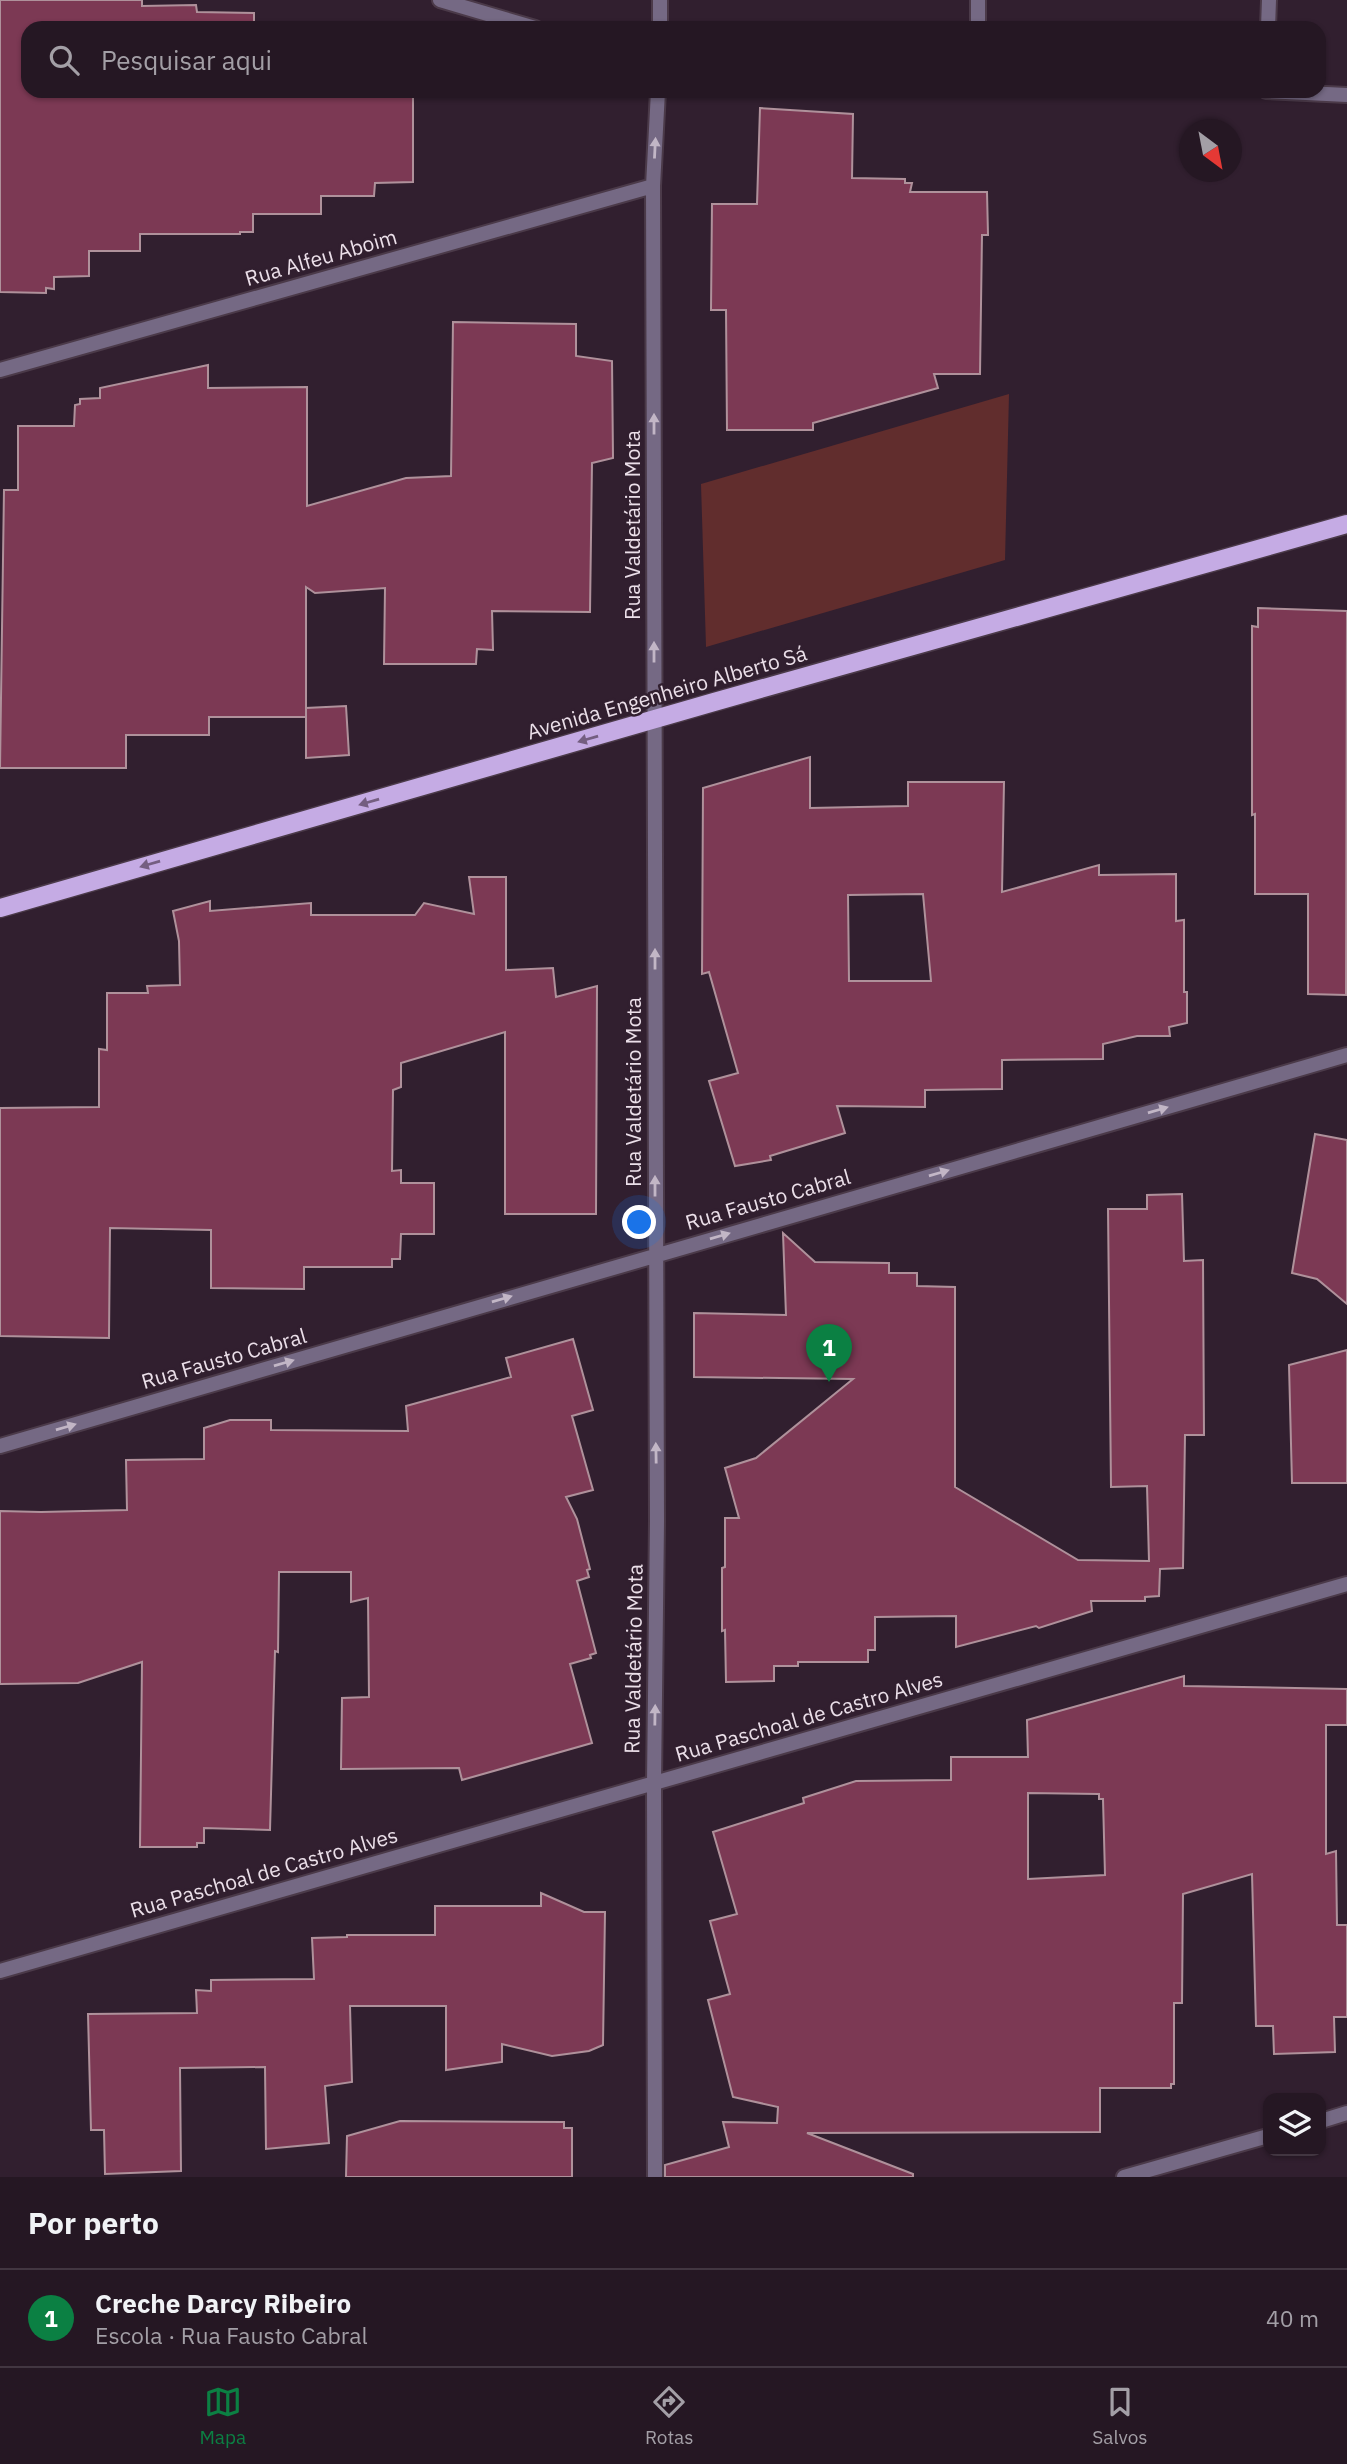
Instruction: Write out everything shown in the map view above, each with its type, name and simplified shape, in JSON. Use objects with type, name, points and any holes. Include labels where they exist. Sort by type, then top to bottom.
[{"type":"main road","name":"Avenida Engenheiro Alberto Sá","points":[[0,908],[1347,524]]},
{"type":"street","points":[[440,0],[511,21]]},
{"type":"street","points":[[660,0],[660,21]]},
{"type":"street","points":[[978,0],[978,21]]},
{"type":"street","points":[[1268,21],[1269,0]]},
{"type":"street","points":[[1326,94],[1347,95]]},
{"type":"street","name":"Rua Valdetário Mota","points":[[655,2177],[654,1783],[657,1521],[653,186],[658,98]]},
{"type":"street","name":"Rua Alfeu Aboim","points":[[0,370],[653,186]]},
{"type":"street","name":"Rua Fausto Cabral","points":[[0,1446],[1347,1055]]},
{"type":"street","name":"Rua Paschoal de Castro Alves","points":[[0,1971],[1347,1584]]},
{"type":"street","points":[[1326,2119],[1347,2113]]},
{"type":"street","points":[[1124,2177],[1263,2137]]},
{"type":"shaded area","points":[[1009,394],[1005,560],[706,647],[701,484]]},
{"type":"building","points":[[0,0],[142,0],[142,6],[196,5],[197,12],[254,13],[254,21],[21,21],[21,98],[413,98],[413,182],[375,183],[374,196],[321,196],[321,214],[253,214],[253,232],[140,234],[140,251],[89,251],[89,276],[54,277],[54,289],[46,288],[46,293],[0,292]]},
{"type":"building","points":[[760,108],[853,114],[852,178],[905,179],[905,183],[912,183],[910,192],[987,192],[988,235],[982,235],[980,374],[934,374],[938,388],[813,423],[813,430],[727,430],[726,310],[711,310],[712,204],[757,204]]},
{"type":"building","points":[[453,322],[576,324],[576,356],[612,361],[613,458],[592,463],[590,612],[492,611],[493,650],[477,649],[476,664],[384,664],[385,588],[315,593],[306,587],[306,717],[209,717],[209,735],[126,735],[126,768],[0,768],[4,490],[18,490],[18,426],[74,426],[75,405],[80,404],[80,399],[100,398],[100,388],[208,365],[208,388],[307,387],[307,506],[406,478],[451,476]]},
{"type":"building","points":[[1258,608],[1347,611],[1346,995],[1308,994],[1308,894],[1255,894],[1255,814],[1252,815],[1252,626],[1258,627]]},
{"type":"building","points":[[346,706],[349,755],[306,758],[306,708]]},
{"type":"building","points":[[810,757],[810,808],[908,806],[908,782],[1004,782],[1002,892],[1099,865],[1099,875],[1176,874],[1176,921],[1184,920],[1187,1023],[1169,1027],[1170,1036],[1137,1036],[1103,1044],[1103,1059],[1002,1060],[1002,1089],[925,1090],[925,1107],[837,1106],[845,1133],[770,1156],[771,1160],[735,1166],[709,1081],[738,1073],[709,972],[702,974],[703,788]],"holes":[[[923,894],[931,981],[849,981],[848,895]]]},
{"type":"building","points":[[469,877],[506,877],[506,970],[553,968],[556,997],[597,986],[596,1214],[505,1214],[505,1032],[401,1063],[401,1087],[393,1090],[392,1171],[401,1170],[401,1183],[434,1183],[434,1234],[401,1234],[400,1259],[392,1259],[392,1267],[304,1267],[304,1289],[211,1288],[211,1230],[110,1228],[109,1338],[0,1336],[0,1108],[99,1107],[99,1049],[107,1050],[107,993],[148,993],[147,986],[180,985],[179,941],[173,911],[210,901],[210,911],[311,903],[311,915],[415,915],[424,903],[474,914]]},
{"type":"building","points":[[1315,1134],[1347,1140],[1347,1304],[1317,1279],[1292,1273]]},
{"type":"building","points":[[1182,1194],[1184,1261],[1203,1260],[1204,1435],[1185,1435],[1183,1568],[1160,1569],[1159,1596],[1145,1597],[1145,1601],[1091,1601],[1092,1611],[1039,1628],[1036,1626],[956,1647],[956,1616],[875,1617],[875,1650],[868,1650],[868,1662],[798,1662],[798,1666],[774,1666],[774,1681],[726,1682],[725,1630],[722,1631],[725,1518],[739,1518],[725,1468],[756,1458],[853,1379],[694,1377],[694,1313],[786,1315],[783,1233],[815,1262],[889,1263],[889,1273],[917,1273],[917,1286],[955,1287],[955,1487],[1078,1560],[1149,1561],[1147,1486],[1111,1487],[1108,1209],[1147,1209],[1147,1195]]},
{"type":"building","points":[[573,1339],[593,1410],[572,1416],[593,1490],[566,1497],[577,1519],[590,1569],[587,1570],[589,1577],[577,1581],[596,1653],[590,1655],[591,1658],[570,1664],[592,1743],[462,1780],[459,1768],[341,1769],[342,1698],[369,1697],[368,1598],[351,1602],[351,1572],[279,1572],[270,1830],[204,1828],[204,1843],[197,1843],[197,1847],[140,1847],[142,1662],[78,1683],[0,1684],[0,1511],[127,1510],[126,1460],[204,1459],[204,1428],[230,1420],[271,1420],[271,1430],[408,1431],[406,1406],[511,1377],[506,1358]]},
{"type":"building","points":[[1347,1350],[1347,1483],[1292,1483],[1289,1365]]},
{"type":"building","points":[[1184,1676],[1184,1686],[1347,1689],[1347,1725],[1326,1725],[1326,1854],[1336,1851],[1337,1925],[1347,1925],[1347,2017],[1334,2017],[1335,2052],[1274,2054],[1273,2026],[1256,2026],[1252,1874],[1183,1894],[1182,2003],[1174,2003],[1174,2084],[1171,2084],[1171,2088],[1100,2088],[1100,2132],[807,2133],[913,2174],[913,2177],[665,2177],[665,2165],[729,2147],[723,2122],[777,2123],[778,2107],[733,2097],[708,2000],[730,1994],[710,1921],[737,1914],[713,1832],[804,1803],[803,1798],[856,1781],[951,1780],[951,1757],[1028,1757],[1027,1720]],"holes":[[[1028,1793],[1099,1794],[1099,1799],[1103,1799],[1105,1875],[1028,1879]]]},
{"type":"building","points":[[541,1893],[584,1912],[605,1912],[603,2045],[589,2051],[552,2056],[502,2044],[502,2062],[446,2070],[446,2006],[350,2006],[352,2082],[325,2086],[329,2143],[266,2149],[265,2067],[180,2068],[181,2171],[105,2174],[104,2130],[91,2130],[88,2014],[197,2013],[196,1990],[211,1991],[211,1980],[314,1979],[312,1938],[347,1935],[435,1935],[435,1906],[541,1906]]},
{"type":"building","points":[[400,2121],[564,2122],[564,2128],[572,2128],[572,2177],[346,2177],[347,2136]]},
{"type":"place","name":"Creche Darcy Ribeiro","points":[[829,1382]]}]
